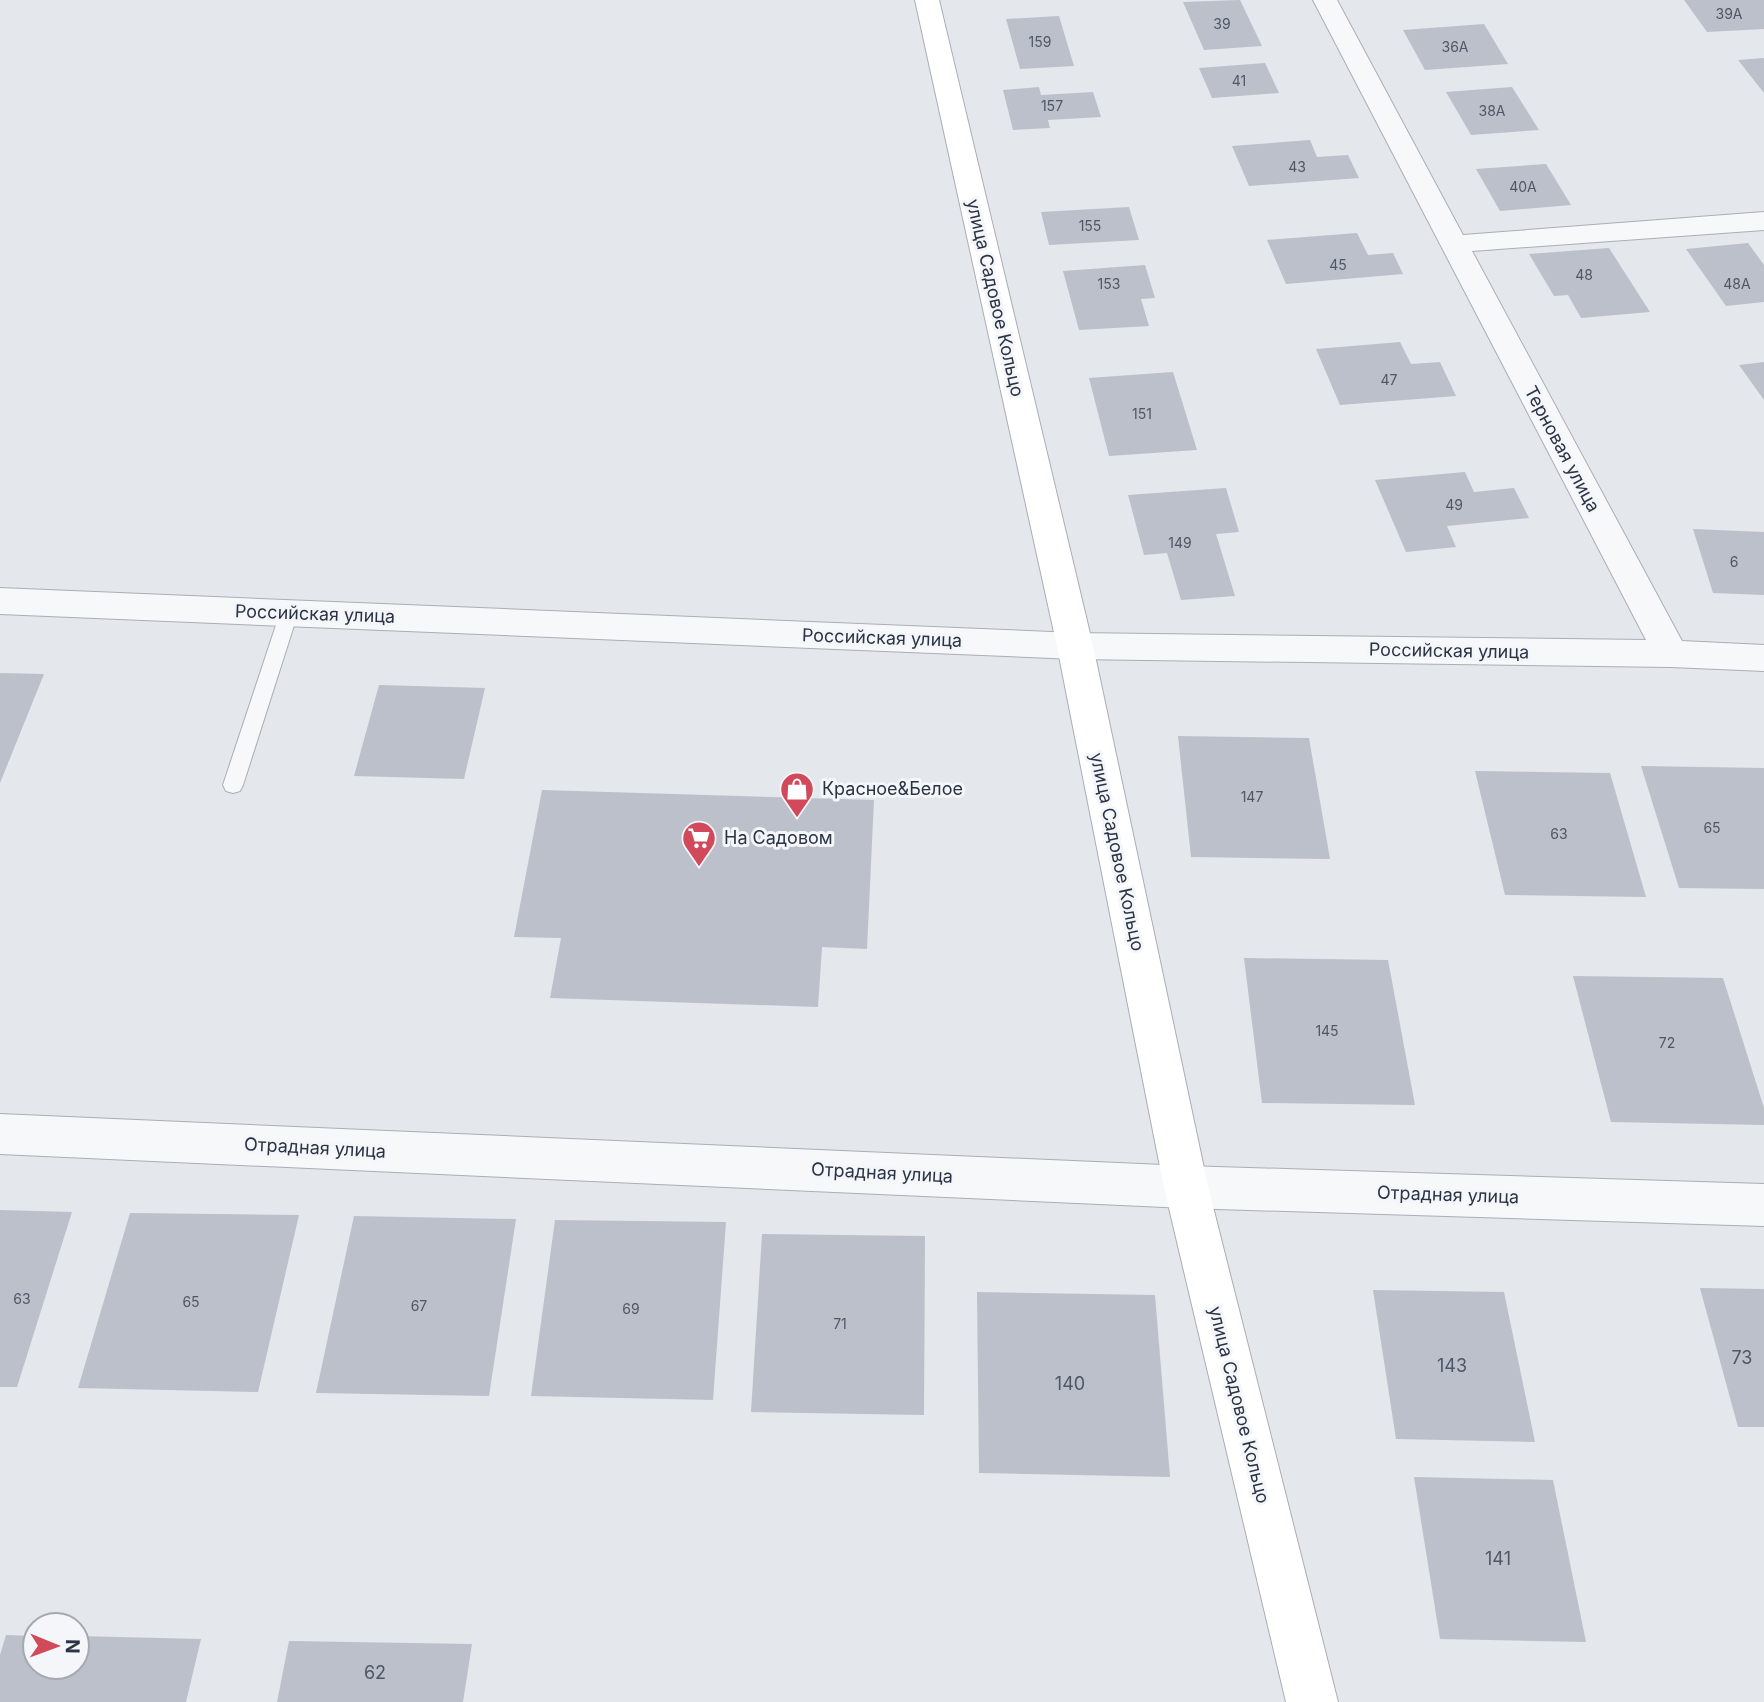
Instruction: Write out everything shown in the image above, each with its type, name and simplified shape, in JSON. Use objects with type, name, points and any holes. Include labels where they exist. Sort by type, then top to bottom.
[{"type":"street","name":"улица Садовое Кольцо","points":[[927,0],[1075,646],[1186,1187],[1312,1702]]},
{"type":"street","name":"Терновая улица","points":[[1325,0],[1671,654]]},
{"type":"street","points":[[1454,244],[1764,221]]},
{"type":"street","name":"Российская улица","points":[[0,601],[1075,646],[1671,654],[1764,658]]},
{"type":"street","name":"Отрадная улица","points":[[0,1134],[1186,1187],[1764,1205]]},
{"type":"lane","points":[[233,785],[289,613]]},
{"type":"building","points":[[1240,0],[1262,46],[1204,50],[1183,2]]},
{"type":"building","points":[[1684,0],[1764,0],[1764,29],[1707,32]]},
{"type":"building","points":[[1059,16],[1074,66],[1020,69],[1006,19]]},
{"type":"building","points":[[1484,24],[1508,64],[1425,70],[1403,30]]},
{"type":"building","points":[[1764,58],[1764,93],[1738,60]]},
{"type":"building","points":[[1265,63],[1279,93],[1212,98],[1199,68]]},
{"type":"building","points":[[1039,87],[1041,95],[1093,92],[1101,117],[1048,120],[1050,128],[1013,130],[1003,90]]},
{"type":"building","points":[[1512,87],[1539,130],[1471,135],[1446,92]]},
{"type":"building","points":[[1310,140],[1317,157],[1348,155],[1359,178],[1249,186],[1232,146]]},
{"type":"building","points":[[1546,164],[1571,205],[1500,211],[1476,169]]},
{"type":"building","points":[[1129,207],[1139,240],[1049,245],[1041,212]]},
{"type":"building","points":[[1357,233],[1368,255],[1393,253],[1403,274],[1286,284],[1267,240]]},
{"type":"building","points":[[1748,243],[1764,265],[1764,302],[1726,306],[1686,249]]},
{"type":"building","points":[[1609,248],[1650,312],[1581,318],[1568,295],[1554,296],[1529,254]]},
{"type":"building","points":[[1145,265],[1155,298],[1141,299],[1149,326],[1079,330],[1063,271]]},
{"type":"building","points":[[1400,342],[1411,364],[1440,362],[1456,396],[1340,405],[1316,349]]},
{"type":"building","points":[[1764,362],[1764,400],[1739,365]]},
{"type":"building","points":[[1173,372],[1197,450],[1109,456],[1089,378]]},
{"type":"building","points":[[1465,472],[1474,492],[1514,488],[1529,518],[1447,526],[1456,547],[1406,552],[1375,480]]},
{"type":"building","points":[[1226,488],[1239,532],[1216,534],[1235,596],[1181,600],[1167,553],[1144,555],[1128,495]]},
{"type":"building","points":[[1693,529],[1764,532],[1764,595],[1713,593]]},
{"type":"building","points":[[0,673],[44,674],[0,783]]},
{"type":"building","points":[[379,685],[485,688],[464,779],[354,776]]},
{"type":"building","points":[[1178,736],[1309,738],[1330,859],[1191,857]]},
{"type":"building","points":[[1641,766],[1764,768],[1764,889],[1679,888]]},
{"type":"building","points":[[1475,771],[1610,773],[1646,897],[1505,895]]},
{"type":"building","name":"На Садовом","points":[[542,790],[874,800],[867,949],[822,947],[818,1007],[550,998],[561,938],[514,937]]},
{"type":"building","points":[[1244,958],[1388,960],[1415,1105],[1262,1103]]},
{"type":"building","points":[[1573,976],[1723,978],[1764,1108],[1764,1125],[1611,1122]]},
{"type":"building","points":[[0,1210],[72,1212],[17,1387],[0,1387]]},
{"type":"building","points":[[130,1213],[299,1215],[258,1392],[78,1388]]},
{"type":"building","points":[[354,1216],[516,1219],[489,1396],[316,1393]]},
{"type":"building","points":[[555,1220],[726,1222],[713,1400],[531,1396]]},
{"type":"building","points":[[762,1234],[925,1236],[924,1415],[751,1412]]},
{"type":"building","points":[[1700,1288],[1764,1289],[1764,1427],[1738,1427]]},
{"type":"building","points":[[1373,1290],[1504,1292],[1535,1442],[1396,1439]]},
{"type":"building","points":[[977,1292],[1155,1295],[1170,1477],[979,1473]]},
{"type":"building","points":[[1414,1477],[1553,1480],[1586,1642],[1440,1639]]},
{"type":"building","points":[[6,1635],[21,1636],[21,1681],[91,1681],[91,1636],[201,1639],[186,1702],[0,1702],[0,1655]]},
{"type":"building","points":[[289,1641],[472,1644],[463,1702],[277,1702]]},
{"type":"place","name":"Красное&Белое","points":[[797,819]]},
{"type":"place","name":"На Садовом","points":[[699,868]]}]
